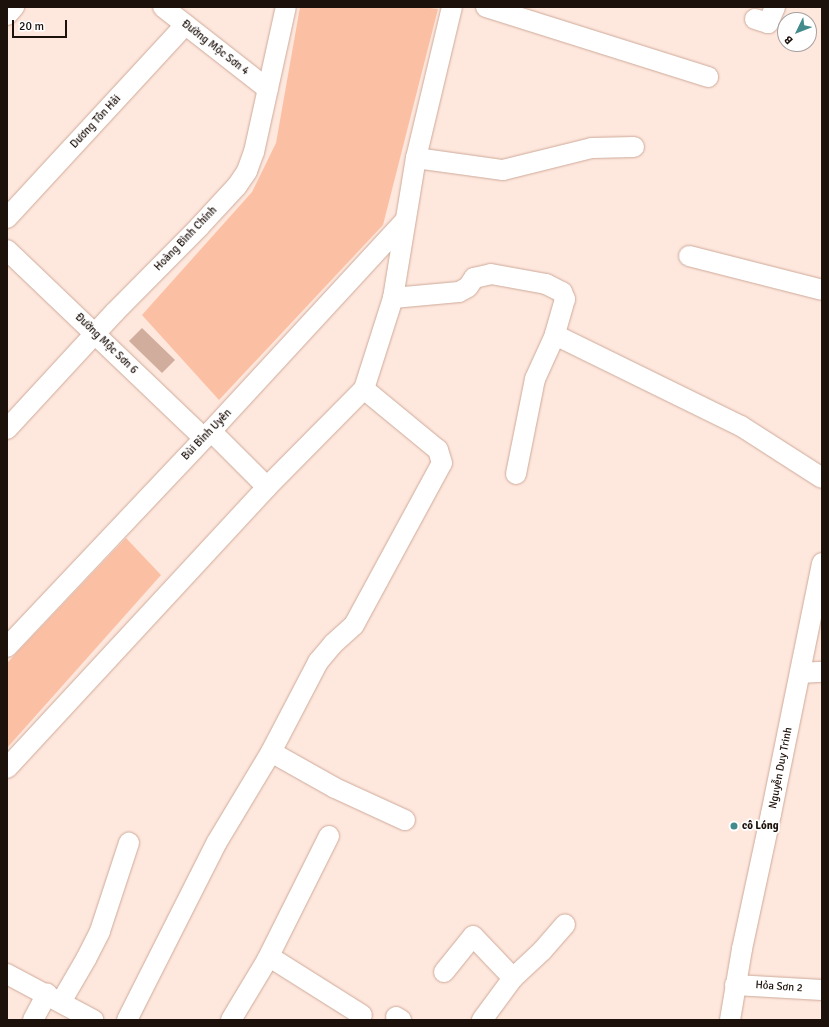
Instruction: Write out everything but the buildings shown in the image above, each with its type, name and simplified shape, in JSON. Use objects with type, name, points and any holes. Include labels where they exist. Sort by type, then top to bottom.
[{"type":"street","points":[[7,15],[14,7]]},
{"type":"street","name":"Đường Mộc Sơn 4","points":[[163,7],[268,89]]},
{"type":"street","name":"Hoàng Bình Chính","points":[[7,429],[95,334],[199,227],[237,186],[247,171],[254,152],[286,7]]},
{"type":"street","points":[[7,768],[267,487],[364,389],[393,298],[404,221],[416,158],[452,7]]},
{"type":"street","points":[[486,7],[708,77]]},
{"type":"street","points":[[755,20],[768,23],[776,7]]},
{"type":"street","name":"Dương Tôn Hải","points":[[7,218],[185,25]]},
{"type":"street","points":[[416,158],[503,170],[592,148],[634,147]]},
{"type":"street","name":"Bùi Bỉnh Uyên","points":[[7,647],[208,435],[404,221]]},
{"type":"street","name":"Đường Mộc Sơn 6","points":[[7,250],[95,334],[267,487]]},
{"type":"street","points":[[689,256],[822,290]]},
{"type":"street","points":[[393,298],[459,292],[468,287],[474,278],[491,274],[546,284],[562,292],[565,299],[555,335],[535,379],[516,474]]},
{"type":"street","points":[[555,335],[741,426],[822,478]]},
{"type":"street","points":[[127,1020],[217,842],[271,752],[318,662],[332,644],[354,625],[442,463],[438,450],[364,389]]},
{"type":"street","name":"Nguyễn Duy Trinh","points":[[730,1020],[735,985],[822,563]]},
{"type":"street","points":[[800,672],[822,672]]},
{"type":"street","points":[[271,752],[335,788],[405,820]]},
{"type":"street","points":[[231,1020],[267,960],[329,836]]},
{"type":"street","points":[[33,1020],[54,998],[86,959],[100,931],[129,843]]},
{"type":"street","points":[[482,1020],[513,978],[542,951],[565,925]]},
{"type":"street","points":[[444,972],[473,936],[513,978]]},
{"type":"street","points":[[267,960],[273,959],[362,1014]]},
{"type":"street","points":[[7,974],[93,1020]]},
{"type":"street","name":"Hỏa Sơn 2","points":[[735,985],[822,990]]},
{"type":"shaded area","points":[[300,7],[422,7],[438,9],[383,225],[219,400],[142,315],[252,192],[276,143]]},
{"type":"shaded area","points":[[126,538],[161,575],[7,748],[7,663]]},
{"type":"place","name":"cô Lóng","points":[[734,826]]}]
